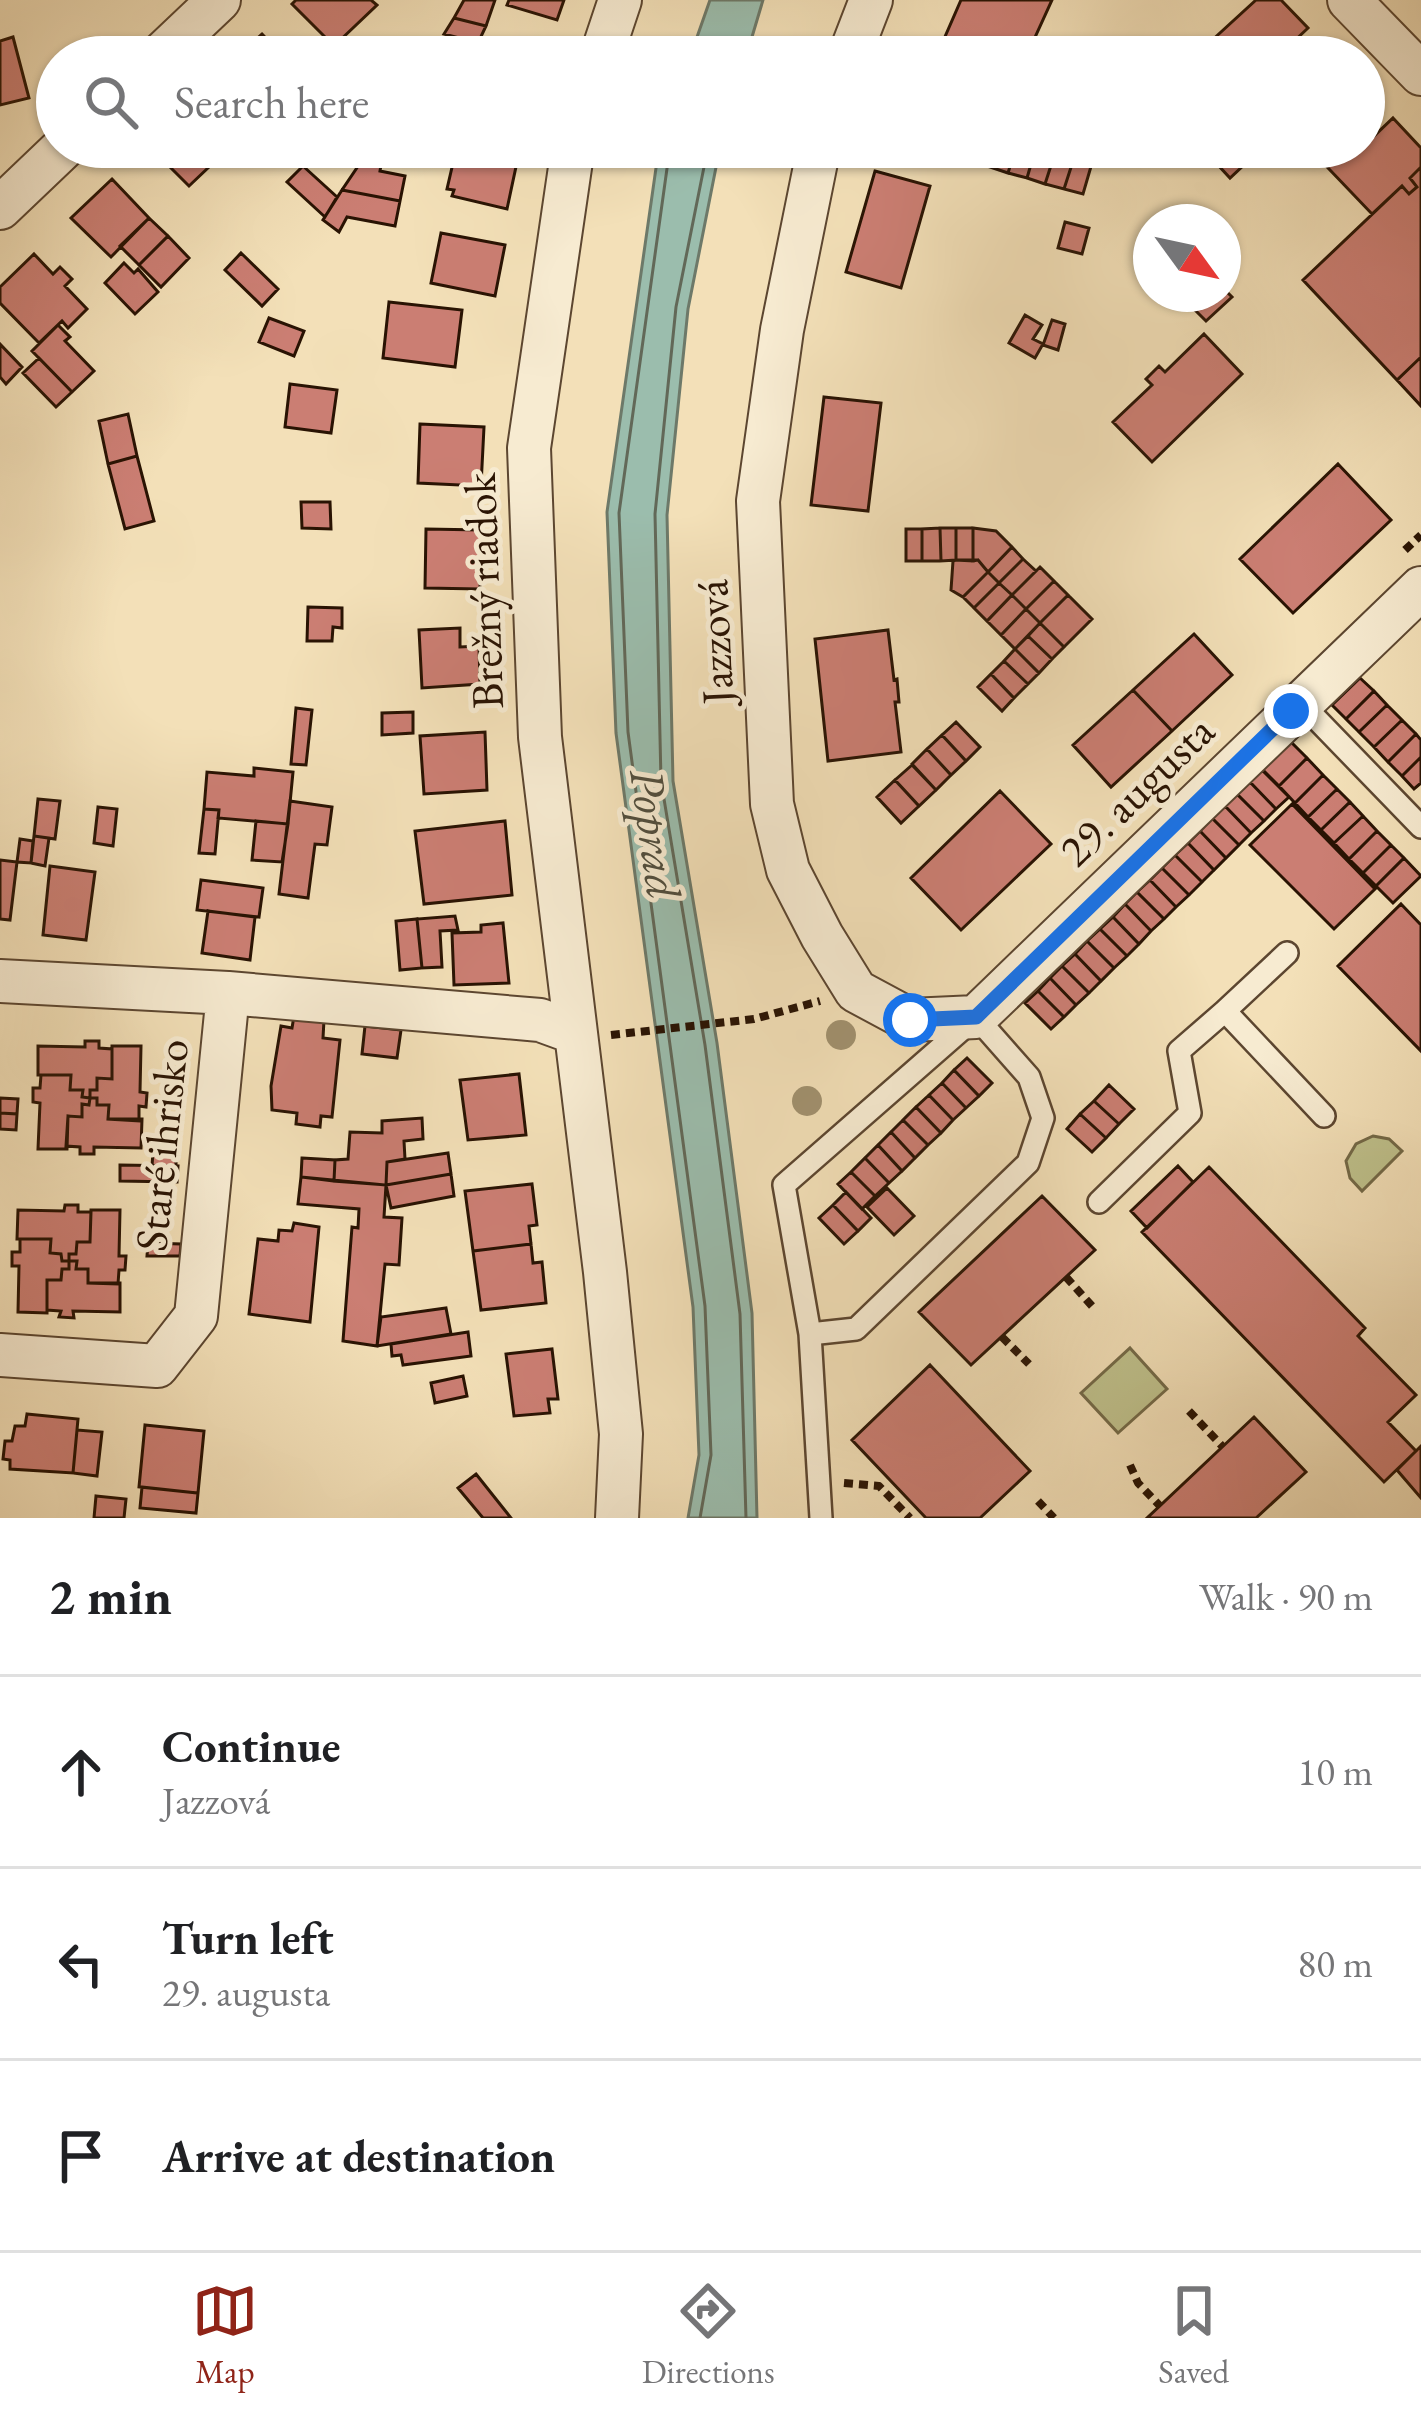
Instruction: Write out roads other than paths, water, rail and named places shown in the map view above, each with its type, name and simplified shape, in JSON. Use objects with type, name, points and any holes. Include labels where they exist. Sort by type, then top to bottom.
[{"type":"street","points":[[181,36],[219,0]]},
{"type":"street","points":[[609,36],[620,0]]},
{"type":"street","points":[[857,36],[871,0]]},
{"type":"street","points":[[1349,0],[1415,56]]},
{"type":"street","points":[[0,208],[42,168]]},
{"type":"street","name":"Brežný riadok","points":[[569,168],[530,448],[540,737],[621,1434],[617,1518]]},
{"type":"street","name":"Jazzová","points":[[815,168],[782,330],[758,501],[772,804],[788,870],[856,991],[910,1020],[976,1017]]},
{"type":"street","name":"29. augusta","points":[[976,1017],[1421,588]]},
{"type":"street","name":"Staré ihrisko","points":[[0,981],[228,993],[196,1316],[157,1366],[0,1354]]},
{"type":"street","points":[[228,993],[540,1020],[573,1032]]},
{"type":"lane","points":[[1301,703],[1421,827]]},
{"type":"lane","points":[[1099,1202],[1190,1113],[1179,1051],[1287,953]]},
{"type":"lane","points":[[1225,1010],[1324,1116]]},
{"type":"lane","points":[[810,1334],[856,1329],[1028,1163],[1043,1118],[1029,1077],[976,1017]]},
{"type":"lane","name":"29. augusta","points":[[821,1518],[810,1334],[784,1185],[976,1017]]},
{"type":"water","points":[[710,0],[763,0],[752,36],[697,36]]},
{"type":"water","name":"Poprad","points":[[656,168],[716,168],[688,309],[667,515],[673,781],[717,1043],[752,1313],[757,1518],[688,1518],[699,1455],[693,1307],[616,733],[607,512]]}]
